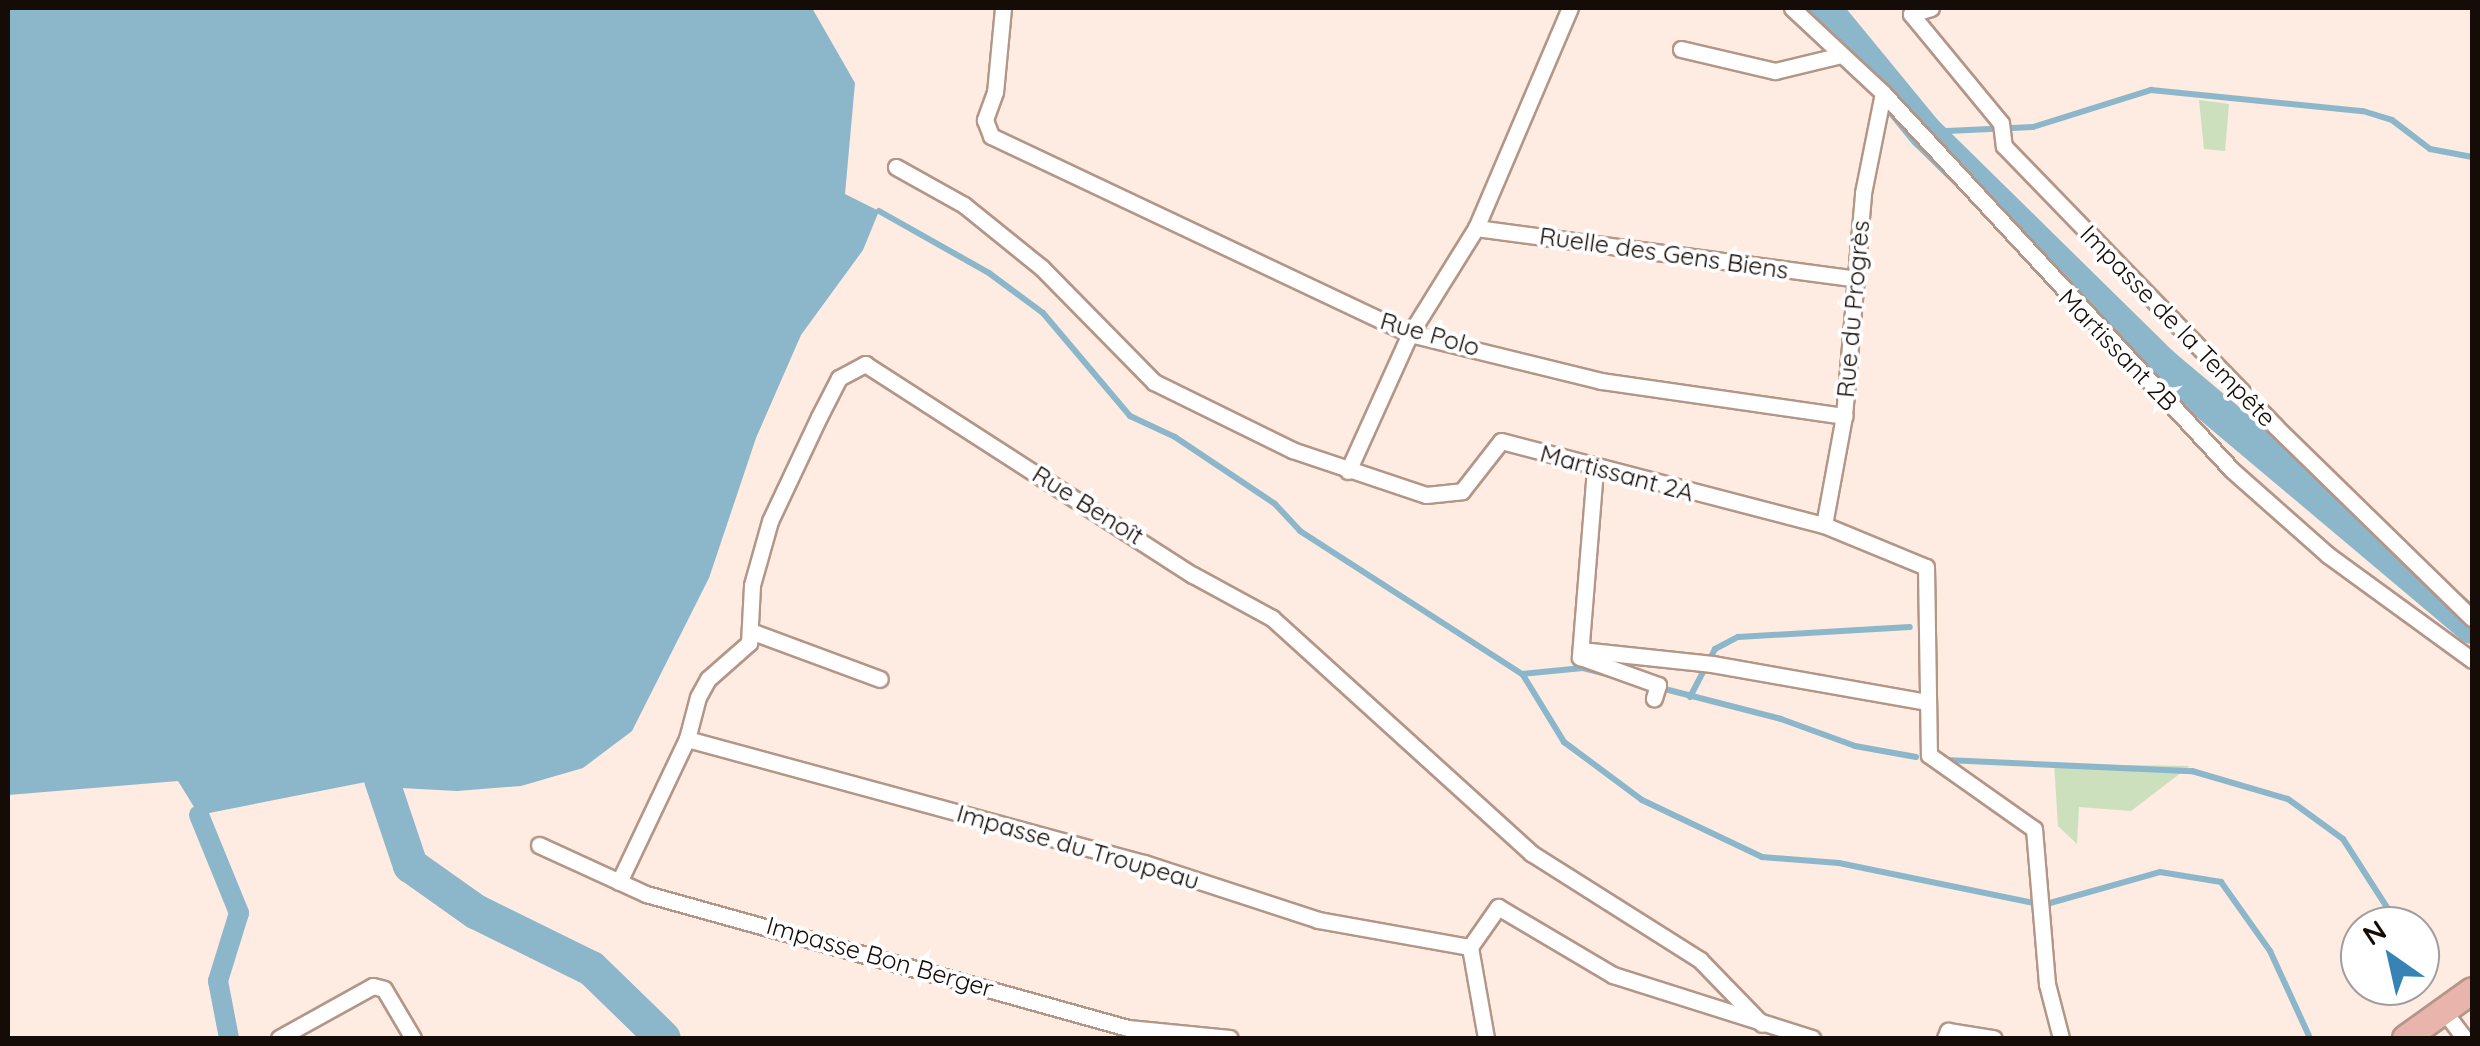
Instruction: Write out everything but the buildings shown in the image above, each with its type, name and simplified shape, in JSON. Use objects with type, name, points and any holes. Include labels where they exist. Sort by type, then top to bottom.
[{"type":"main road","points":[[2405,1038],[2472,990]]},
{"type":"street","name":"Rue Polo","points":[[1003,8],[995,92],[985,120],[991,136],[1410,334],[1601,381],[1844,416]]},
{"type":"street","points":[[1348,472],[1410,334],[1476,228],[1570,8]]},
{"type":"street","name":"Martissant 2B","points":[[1792,8],[1837,56],[1882,93],[2232,470],[2328,555],[2472,660]]},
{"type":"street","name":"Impasse de la Tempête","points":[[1932,8],[1911,14],[2002,123],[2004,146],[2275,426],[2472,618]]},
{"type":"street","points":[[1681,49],[1776,71],[1837,56]]},
{"type":"street","name":"Rue du Progrès","points":[[1824,525],[1844,416],[1852,278],[1882,93]]},
{"type":"street","name":"Martissant 2A","points":[[896,167],[964,205],[1042,268],[1154,382],[1348,472],[1426,495],[1462,490],[1501,441],[1596,469],[1824,525],[1926,567],[1929,755],[2034,829],[2048,984],[2061,1038]]},
{"type":"street","name":"Ruelle des Gens Biens","points":[[1476,228],[1852,278]]},
{"type":"street","name":"Rue Benoît","points":[[752,632],[752,585],[770,520],[839,378],[852,367],[871,366],[1194,576],[1272,618],[1531,853],[1700,960],[1762,1024]]},
{"type":"street","points":[[1596,469],[1580,658],[1656,691]]},
{"type":"street","points":[[619,882],[686,739],[708,678],[745,652],[752,632],[880,679]]},
{"type":"street","points":[[1581,650],[1712,664],[1928,702]]},
{"type":"street","name":"Impasse du Troupeau","points":[[686,739],[1144,863],[1318,920],[1470,947]]},
{"type":"street","name":"Impasse Bon Berger","points":[[539,846],[619,882],[1128,1028],[1230,1038]]},
{"type":"street","points":[[1486,1038],[1470,947],[1498,907],[1613,975],[1812,1038]]},
{"type":"street","points":[[279,1038],[373,986],[384,990],[413,1038]]},
{"type":"street","points":[[2444,1011],[2464,1038]]},
{"type":"street","points":[[1946,1038],[1948,1031],[1992,1038]]},
{"type":"green space","points":[[2199,100],[2229,104],[2225,151],[2204,149]]},
{"type":"green space","points":[[2054,763],[2190,766],[2131,811],[2079,807],[2077,844],[2058,826]]},
{"type":"water","points":[[8,8],[812,8],[855,83],[845,194],[879,211],[863,250],[801,335],[756,438],[709,578],[632,731],[583,768],[521,786],[457,791],[401,788],[381,779],[199,815],[178,781],[8,795]]},
{"type":"waterway","points":[[1823,8],[1925,132],[2161,364],[2472,626]]},
{"type":"waterway","points":[[1925,132],[2033,127],[2151,90],[2363,111],[2392,120],[2430,149],[2472,157]]},
{"type":"waterway","points":[[879,211],[989,273],[1043,313],[1130,416],[1175,437],[1275,504],[1300,531],[1522,674],[1583,668],[1781,719],[1855,746],[1916,757]]},
{"type":"waterway","points":[[1690,697],[1715,649],[1738,637],[1910,627]]},
{"type":"waterway","points":[[1523,675],[1564,742],[1642,800],[1762,857],[1839,863],[2034,903]]},
{"type":"waterway","points":[[1946,760],[2192,771],[2288,799],[2343,839],[2386,906]]},
{"type":"waterway","points":[[381,779],[410,865],[475,911],[591,968],[663,1038]]},
{"type":"waterway","points":[[199,815],[239,913],[218,981],[229,1038]]},
{"type":"waterway","points":[[2050,903],[2160,872],[2221,882],[2270,951],[2310,1038]]}]
